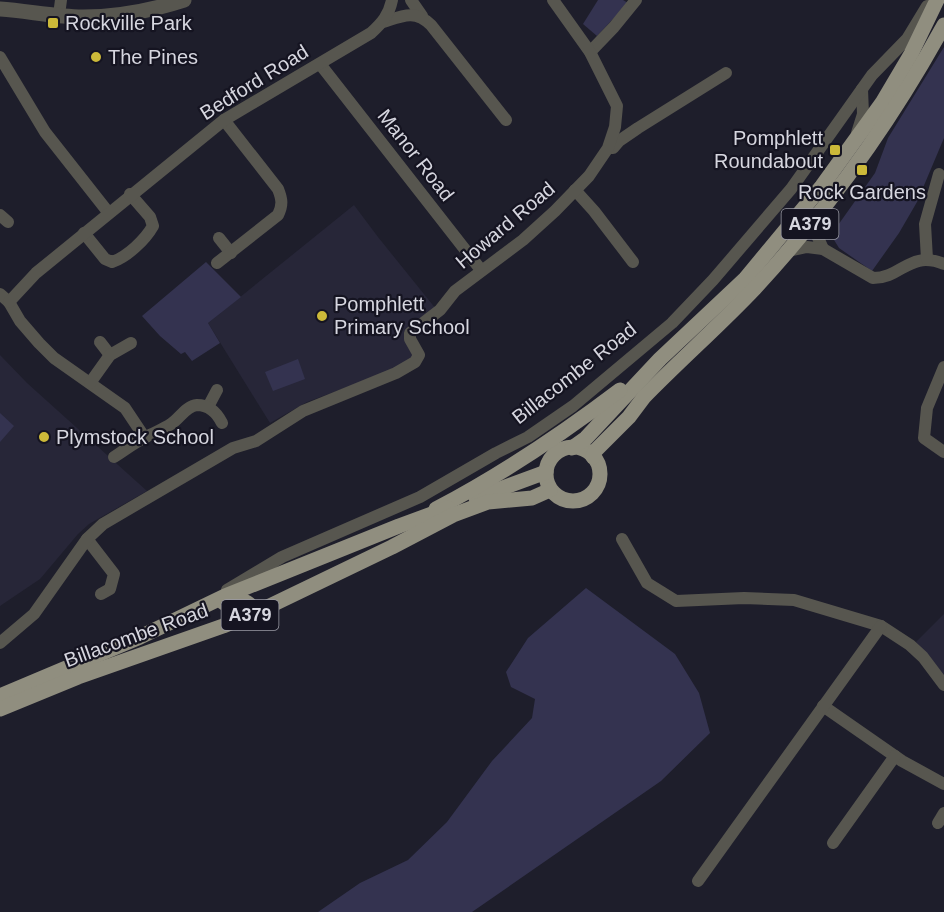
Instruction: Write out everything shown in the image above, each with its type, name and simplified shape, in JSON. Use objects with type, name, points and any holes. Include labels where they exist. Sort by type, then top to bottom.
[{"type":"main road","name":"Billacombe Road","points":[[0,696],[140,637],[201,608],[253,579],[281,575],[399,525],[546,472],[553,456],[560,450],[572,448],[586,438],[660,359],[745,279],[796,219],[882,103],[911,54],[937,0]]},
{"type":"main road","name":"A379","points":[[593,457],[595,451],[629,417],[644,397],[716,328],[788,251],[819,214],[893,111],[944,25]]},
{"type":"main road","name":"Billacombe Road","points":[[411,522],[485,483],[584,418],[660,359]]},
{"type":"main road","points":[[546,472],[550,490],[564,500],[572,501],[589,496],[595,490],[600,473],[593,457],[586,451],[572,448]]},
{"type":"main road","name":"Billacombe Road","points":[[0,709],[78,677],[156,651],[255,613],[453,515],[488,502],[532,498],[550,490]]},
{"type":"main road","name":"A379","points":[[253,579],[255,594],[264,601],[319,582]]},
{"type":"main road","name":"A379","points":[[187,615],[236,599],[249,603],[255,613]]},
{"type":"street","points":[[0,9],[60,7],[83,17],[127,13],[184,0]]},
{"type":"street","points":[[383,22],[390,11],[392,0]]},
{"type":"street","points":[[411,0],[506,120]]},
{"type":"street","name":"Howard Road","points":[[0,643],[34,614],[87,539],[103,524],[233,448],[256,441],[303,411],[396,373],[415,362],[419,355],[410,339],[410,333],[440,310],[455,291],[523,240],[589,176],[608,148],[615,126],[616,106],[590,52],[553,0]]},
{"type":"street","points":[[590,52],[636,0]]},
{"type":"street","name":"Billacombe Road","points":[[253,579],[282,557],[420,497],[528,437],[573,406],[672,323],[713,280],[791,189],[872,75],[907,39],[931,0]]},
{"type":"street","points":[[383,22],[405,15],[422,16]]},
{"type":"street","name":"Bedford Road","points":[[5,298],[130,194],[224,120],[371,33],[383,22]]},
{"type":"street","points":[[0,57],[45,132],[108,212]]},
{"type":"street","name":"Manor Road","points":[[320,64],[482,270]]},
{"type":"street","points":[[608,148],[613,148],[638,128],[726,73]]},
{"type":"street","name":"Billacombe Road","points":[[853,145],[863,114],[862,89]]},
{"type":"street","points":[[218,263],[278,215],[282,208],[278,189],[224,120]]},
{"type":"street","points":[[927,259],[925,224],[940,188],[939,174]]},
{"type":"street","points":[[575,190],[633,262]]},
{"type":"street","points":[[84,233],[105,259],[112,262],[119,259],[148,235],[153,226],[150,217],[130,194]]},
{"type":"street","points":[[819,214],[816,233],[823,249]]},
{"type":"street","points":[[219,238],[231,253]]},
{"type":"street","points":[[788,251],[807,247],[823,249],[873,278],[882,278],[908,263],[927,259],[944,264]]},
{"type":"street","points":[[5,298],[20,321],[54,358],[125,408],[144,438]]},
{"type":"street","points":[[100,342],[110,355]]},
{"type":"street","points":[[90,383],[110,355],[131,343]]},
{"type":"street","points":[[944,367],[927,408],[924,438],[944,452]]},
{"type":"street","points":[[208,407],[217,390]]},
{"type":"street","points":[[114,457],[173,423],[188,408],[196,405],[208,407],[216,413],[222,423]]},
{"type":"street","points":[[87,539],[114,574],[110,589],[100,594]]},
{"type":"street","points":[[622,539],[647,583],[676,601],[744,598],[794,600],[882,626],[923,657],[944,685]]},
{"type":"street","points":[[698,882],[882,626]]},
{"type":"street","points":[[826,702],[895,756],[944,784]]},
{"type":"street","points":[[833,843],[895,756]]},
{"type":"shaded area","points":[[598,0],[623,0],[628,3],[597,36],[583,24]]},
{"type":"shaded area","points":[[944,47],[944,138],[917,202],[899,233],[872,271],[839,248],[831,235],[875,173],[888,138]]},
{"type":"shaded area","name":"Pomphlett Primary School","points":[[354,205],[436,309],[405,333],[413,354],[411,360],[380,375],[307,402],[270,423],[208,323]]},
{"type":"shaded area","points":[[206,262],[241,297],[208,323],[220,343],[192,361],[185,352],[181,354],[160,336],[142,316]]},
{"type":"shaded area","name":"Plymstock School","points":[[0,355],[27,383],[147,491],[89,524],[40,579],[0,606]]},
{"type":"shaded area","points":[[298,359],[305,379],[273,391],[265,372]]},
{"type":"shaded area","points":[[0,413],[14,426],[0,442]]},
{"type":"shaded area","points":[[586,588],[675,654],[699,693],[710,733],[661,781],[472,912],[318,912],[360,883],[408,860],[447,822],[492,761],[532,718],[535,699],[511,687],[506,672],[528,638]]},
{"type":"shaded area","points":[[944,614],[944,676],[916,642]]},
{"type":"place","name":"Rockville Park","points":[[53,23]]},
{"type":"place","name":"The Pines","points":[[96,57]]},
{"type":"place","name":"Pomphlett Roundabout","points":[[835,150]]},
{"type":"place","name":"Rock Gardens","points":[[862,170]]},
{"type":"place","name":"Pomphlett Primary School","points":[[322,316]]},
{"type":"place","name":"Plymstock School","points":[[44,437]]}]
